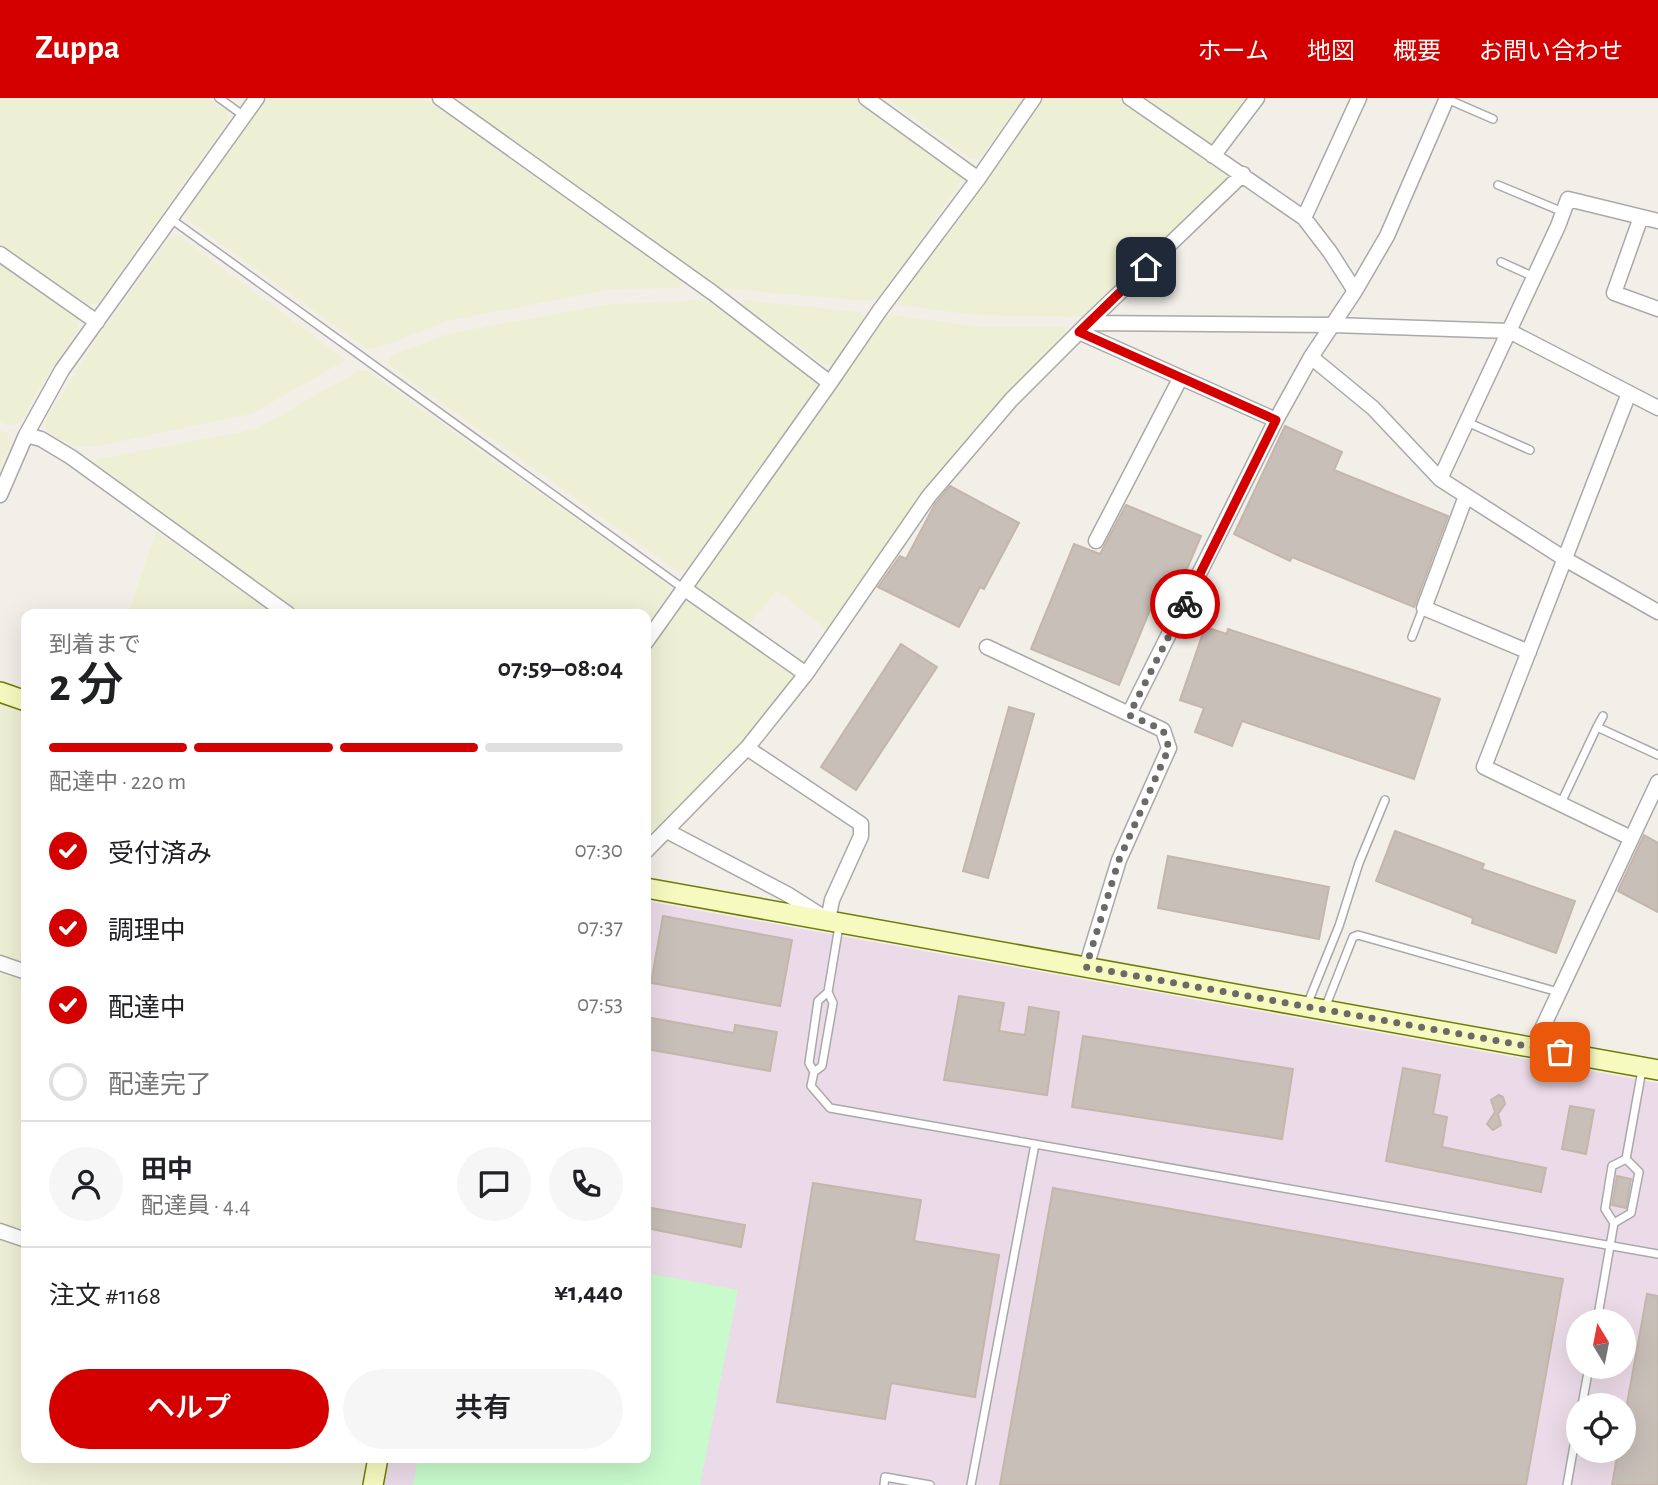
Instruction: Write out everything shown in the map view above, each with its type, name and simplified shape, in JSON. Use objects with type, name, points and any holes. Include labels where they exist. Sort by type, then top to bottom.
[{"type":"street","points":[[0,495],[26,435],[62,370],[257,98]]},
{"type":"street","points":[[440,98],[713,293],[830,383]]},
{"type":"street","points":[[866,98],[978,179]]},
{"type":"street","points":[[651,635],[880,310],[978,179],[1034,98]]},
{"type":"street","points":[[1130,98],[1304,218],[1331,252],[1355,291]]},
{"type":"street","points":[[1213,156],[1257,98]]},
{"type":"street","points":[[1304,218],[1359,98]]},
{"type":"street","points":[[1129,715],[1276,420],[1311,357],[1355,291],[1387,236],[1447,99]]},
{"type":"street","points":[[651,846],[747,748],[806,674],[929,496],[1011,400],[1243,174]]},
{"type":"street","points":[[1440,480],[1568,199],[1658,221]]},
{"type":"street","points":[[1641,217],[1614,293],[1658,309]]},
{"type":"street","points":[[0,254],[97,322]]},
{"type":"street","points":[[1083,328],[1333,325],[1509,331],[1658,408]]},
{"type":"street","points":[[1083,328],[1180,379],[1276,420]]},
{"type":"street","points":[[1311,357],[1373,408],[1440,480],[1565,559],[1658,612]]},
{"type":"street","points":[[1097,541],[1180,379]]},
{"type":"street","points":[[1629,393],[1484,767],[1631,838]]},
{"type":"street","points":[[26,435],[41,439],[71,457],[281,609]]},
{"type":"street","points":[[1466,496],[1424,608],[1529,652]]},
{"type":"street","points":[[685,589],[806,674]]},
{"type":"street","points":[[986,648],[1163,730],[1169,748],[1119,860],[1086,967]]},
{"type":"street","points":[[0,692],[21,699]]},
{"type":"street","points":[[747,748],[861,824],[861,836],[832,900],[834,921]]},
{"type":"street","points":[[1533,1048],[1658,782]]},
{"type":"street","points":[[667,831],[834,921]]},
{"type":"street","points":[[651,889],[1650,1068]]},
{"type":"street","points":[[0,963],[21,970]]},
{"type":"street","points":[[0,1231],[21,1238]]},
{"type":"street","points":[[373,1485],[377,1463]]},
{"type":"lane","points":[[219,98],[244,116]]},
{"type":"lane","points":[[1447,99],[1493,119]]},
{"type":"lane","points":[[1498,185],[1563,212]]},
{"type":"lane","points":[[170,219],[685,589]]},
{"type":"lane","points":[[1501,262],[1534,277]]},
{"type":"lane","points":[[1467,421],[1530,450]]},
{"type":"lane","points":[[1412,637],[1424,608]]},
{"type":"lane","points":[[1561,803],[1603,716]]},
{"type":"lane","points":[[1597,727],[1658,755]]},
{"type":"lane","points":[[1315,1008],[1359,863],[1385,800]]},
{"type":"lane","points":[[834,921],[828,992],[833,1003],[822,1066],[814,1072],[811,1086],[830,1108],[1658,1254]]},
{"type":"lane","points":[[1315,1008],[1353,937],[1358,935],[1558,992]]},
{"type":"lane","points":[[814,1072],[808,1063],[818,1001],[828,992]]},
{"type":"lane","points":[[1599,1309],[1614,1223],[1605,1209],[1612,1167],[1626,1159],[1650,1068]]},
{"type":"lane","points":[[971,1485],[1035,1144]]},
{"type":"lane","points":[[1614,1223],[1631,1213],[1639,1172],[1626,1159]]},
{"type":"lane","points":[[1567,1485],[1571,1463]]},
{"type":"lane","points":[[884,1485],[885,1477],[930,1485]]},
{"type":"shaded area","points":[[651,902],[1658,1083],[1658,1485],[381,1485],[385,1463],[651,1463]]},
{"type":"green space","points":[[0,98],[208,98],[227,111],[228,121],[98,304],[86,305],[0,244]]},
{"type":"green space","points":[[267,98],[424,98],[683,281],[679,288],[607,290],[447,321],[378,348],[367,349],[189,221],[187,211]]},
{"type":"green space","points":[[451,98],[861,98],[962,170],[963,178],[881,297],[865,301],[718,288]]},
{"type":"green space","points":[[886,98],[1023,98],[982,157],[971,159]]},
{"type":"green space","points":[[1039,98],[1118,98],[1227,172],[1227,184],[1083,317],[974,315],[899,305],[897,297]]},
{"type":"green space","points":[[1142,98],[1247,98],[1215,142],[1204,143]]},
{"type":"green space","points":[[179,236],[346,360],[251,414],[93,447],[74,446],[47,433],[44,422],[99,336],[169,238]]},
{"type":"green space","points":[[0,263],[78,318],[79,328],[39,388],[21,423],[11,426],[0,422]]},
{"type":"green space","points":[[706,300],[816,378],[817,386],[687,570],[677,571],[387,364],[392,355],[451,333],[610,304]]},
{"type":"green space","points":[[744,300],[861,312],[864,318],[833,365],[825,365],[743,306]]},
{"type":"green space","points":[[891,315],[975,326],[1065,326],[1066,336],[921,497],[828,630],[777,591],[749,625],[696,587],[695,580],[882,318]]},
{"type":"green space","points":[[358,371],[368,371],[669,585],[670,592],[651,619],[651,609],[293,609],[92,465],[98,459],[256,429]]},
{"type":"green space","points":[[0,430],[7,433],[11,443],[0,468]]},
{"type":"green space","points":[[156,531],[267,609],[130,609]]},
{"type":"green space","points":[[691,598],[792,670],[794,678],[741,744],[651,836],[651,645],[683,600]]},
{"type":"green space","points":[[0,702],[21,709],[21,961],[0,954]]},
{"type":"green space","points":[[0,970],[21,977],[21,1229],[0,1222]]},
{"type":"green space","points":[[0,1237],[21,1244],[21,1463],[370,1463],[366,1485],[0,1485]]},
{"type":"green space","points":[[651,1274],[738,1290],[700,1485],[413,1485],[417,1463],[651,1463]]},
{"type":"building","points":[[1285,426],[1342,452],[1334,470],[1448,516],[1414,607],[1292,557],[1290,561],[1234,534]]},
{"type":"building","points":[[950,486],[1019,523],[984,589],[980,587],[959,627],[878,587],[900,556],[906,559],[935,504]]},
{"type":"building","points":[[1126,505],[1201,536],[1181,583],[1164,576],[1119,685],[1031,649],[1074,544],[1100,554]]},
{"type":"building","points":[[1205,627],[1227,634],[1228,629],[1440,699],[1414,779],[1242,721],[1232,746],[1195,732],[1204,708],[1180,700]]},
{"type":"building","points":[[901,644],[937,667],[856,790],[821,767]]},
{"type":"building","points":[[1009,707],[1034,714],[988,878],[963,871]]},
{"type":"building","points":[[1395,831],[1484,864],[1482,869],[1575,901],[1556,953],[1472,923],[1473,918],[1376,881]]},
{"type":"building","points":[[1644,835],[1658,843],[1658,912],[1618,891]]},
{"type":"building","points":[[1168,856],[1329,887],[1319,939],[1158,908]]},
{"type":"building","points":[[663,916],[792,940],[780,1006],[651,983]]},
{"type":"building","points":[[959,996],[1004,1003],[999,1031],[1025,1035],[1029,1007],[1059,1012],[1047,1095],[944,1080]]},
{"type":"building","points":[[651,1018],[734,1033],[735,1025],[777,1032],[770,1071],[651,1050]]},
{"type":"building","points":[[1083,1036],[1293,1069],[1282,1139],[1072,1107]]},
{"type":"building","points":[[1403,1068],[1440,1075],[1433,1114],[1447,1117],[1442,1147],[1546,1168],[1541,1192],[1386,1161]]},
{"type":"building","points":[[1499,1095],[1503,1097],[1505,1104],[1498,1114],[1501,1125],[1493,1130],[1487,1124],[1495,1112],[1491,1100]]},
{"type":"building","points":[[1570,1106],[1594,1110],[1586,1154],[1562,1149]]},
{"type":"building","points":[[1617,1176],[1631,1179],[1626,1208],[1612,1205]]},
{"type":"building","points":[[813,1183],[921,1200],[914,1241],[999,1255],[975,1397],[891,1383],[885,1419],[777,1402]]},
{"type":"building","points":[[1053,1188],[1563,1279],[1526,1485],[1000,1485]]},
{"type":"building","points":[[651,1208],[745,1225],[741,1247],[651,1229]]},
{"type":"building","points":[[1647,1294],[1658,1296],[1658,1485],[1612,1485],[1616,1463],[1636,1463],[1636,1393],[1629,1393],[1631,1379],[1636,1379],[1636,1354]]},
{"type":"way so far","points":[[1185,604],[1129,715],[1163,730],[1169,748],[1119,860],[1086,967],[1560,1052]]},
{"type":"route","points":[[1146,267],[1079,332],[1276,420],[1185,604]]}]
